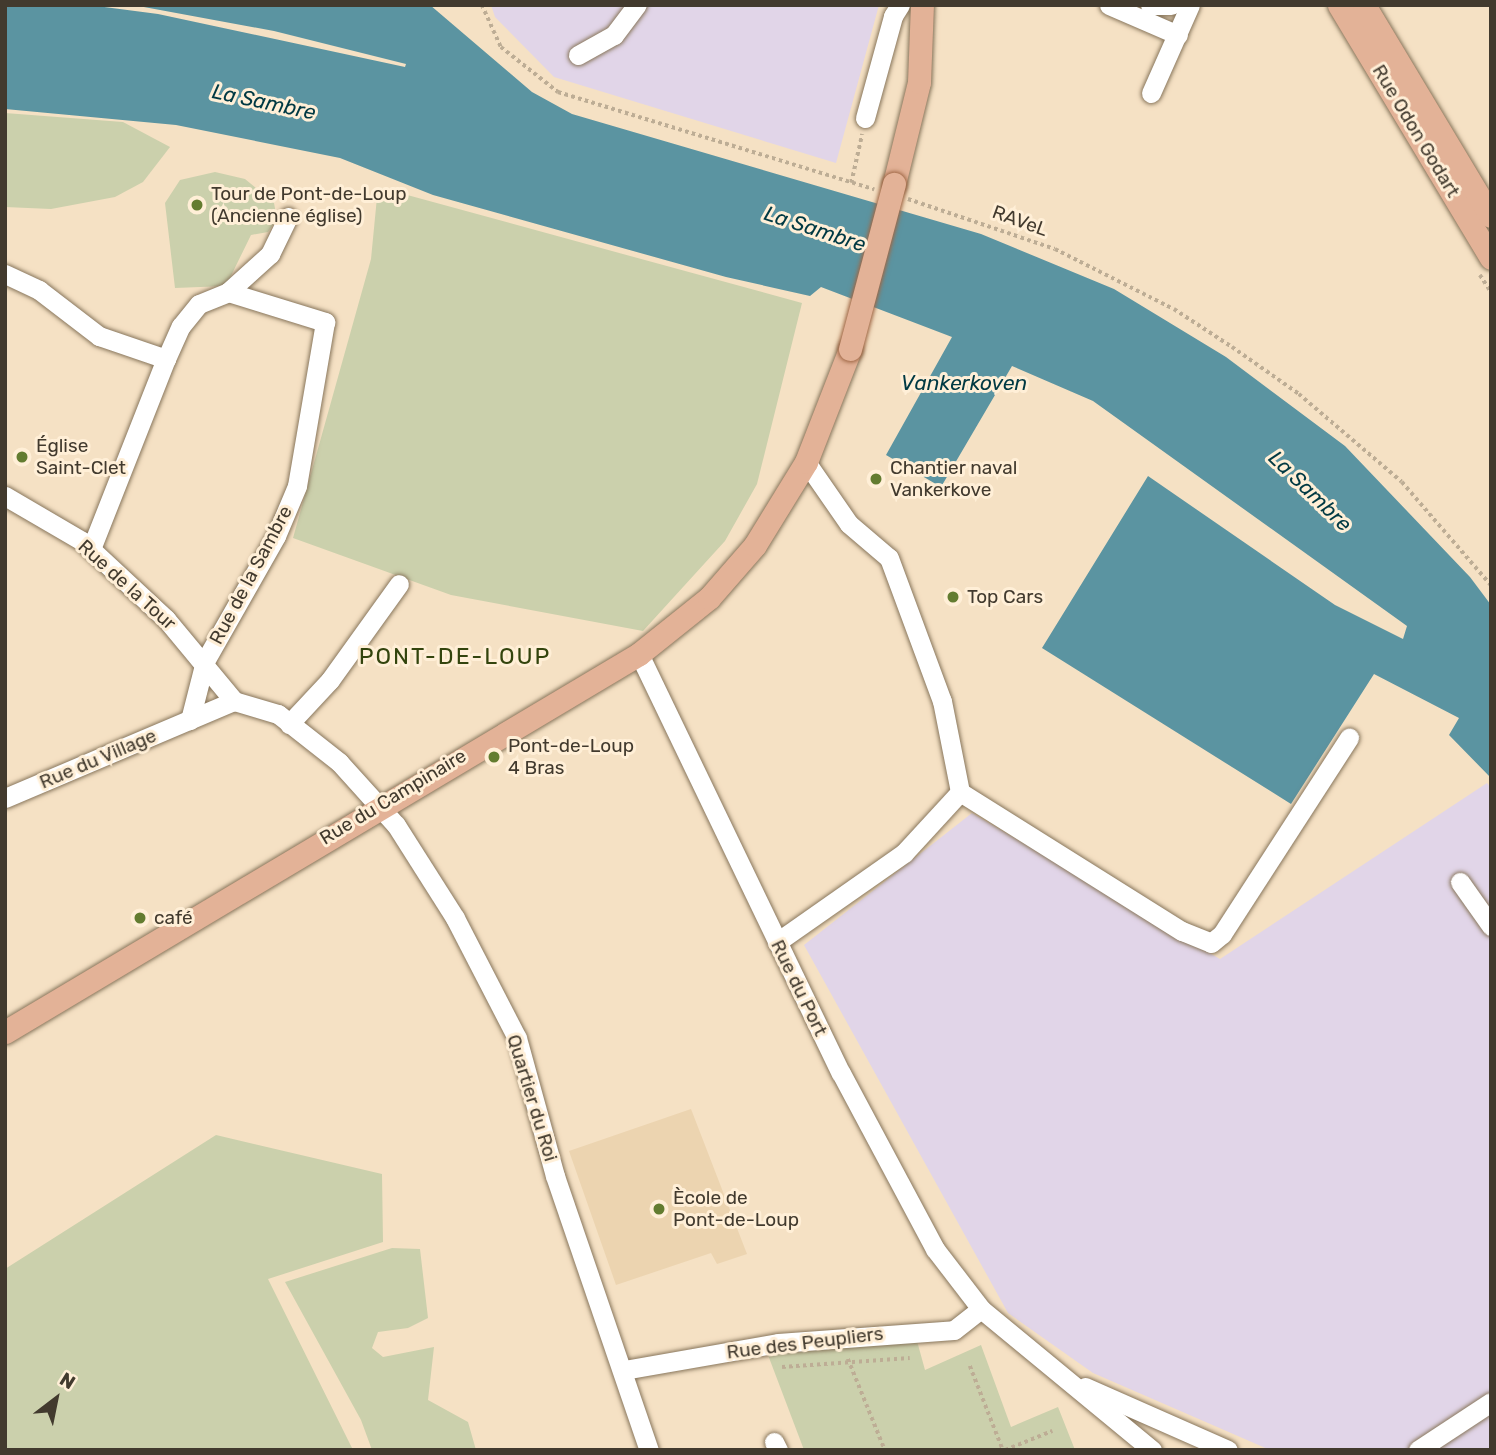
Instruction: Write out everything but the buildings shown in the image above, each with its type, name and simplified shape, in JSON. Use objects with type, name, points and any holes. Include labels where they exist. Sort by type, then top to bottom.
[{"type":"main road","name":"Rue du Campinaire","points":[[5,1032],[379,806],[639,654],[717,589],[755,545],[806,462],[850,348],[919,82],[922,5]]},
{"type":"main road","name":"Rue Odon Godart","points":[[1339,5],[1491,258]]},
{"type":"main road","name":"Rue Odon Godart","points":[[1364,5],[1491,216]]},
{"type":"street","points":[[578,55],[614,35],[636,5]]},
{"type":"street","points":[[865,118],[892,16],[900,5]]},
{"type":"street","points":[[1109,5],[1178,35]]},
{"type":"street","points":[[1150,5],[1171,5]]},
{"type":"street","points":[[1151,93],[1190,5]]},
{"type":"street","points":[[91,549],[181,326],[199,304],[228,292],[270,254],[288,217]]},
{"type":"street","points":[[5,274],[39,289],[99,336],[166,359]]},
{"type":"street","name":"Rue de la Sambre","points":[[190,720],[205,661],[276,536],[297,486],[325,322],[228,292]]},
{"type":"street","points":[[806,462],[849,524],[890,558],[942,701],[960,792],[1182,931],[1211,943],[1349,738]]},
{"type":"street","name":"Rue de la Tour","points":[[5,496],[91,549],[205,661],[234,701]]},
{"type":"street","points":[[289,724],[330,680],[399,584]]},
{"type":"street","name":"Rue du Port","points":[[639,654],[777,942],[935,1249],[981,1309],[1152,1450]]},
{"type":"street","name":"Quartier du Roi","points":[[234,701],[278,714],[338,762],[379,806],[455,918],[517,1038],[555,1176],[624,1370],[649,1450]]},
{"type":"street","name":"Rue du Village","points":[[5,798],[234,701]]},
{"type":"street","points":[[777,942],[904,853],[960,792]]},
{"type":"street","points":[[1460,882],[1491,926]]},
{"type":"street","name":"Rue des Peupliers","points":[[624,1370],[778,1343],[954,1330],[981,1309]]},
{"type":"street","points":[[1062,1377],[1228,1450]]},
{"type":"street","points":[[1418,1450],[1491,1402]]},
{"type":"path","name":"RAVeL","points":[[482,5],[501,47],[558,92],[851,183],[892,191],[1055,249],[1163,303],[1232,347],[1352,436],[1443,525],[1491,585]]},
{"type":"path","points":[[851,183],[865,118]]},
{"type":"path","points":[[840,1338],[886,1450]]},
{"type":"path","points":[[782,1367],[910,1358]]},
{"type":"path","points":[[970,1366],[1004,1450],[1052,1431]]},
{"type":"shaded area","points":[[491,5],[879,5],[836,163],[554,77],[495,17]]},
{"type":"shaded area","points":[[1487,783],[1491,788],[1491,1450],[1270,1450],[1093,1373],[1008,1313],[804,945],[972,813],[1220,959]]},
{"type":"shaded area","name":"Ècole de Pont-de-Loup","points":[[691,1109],[747,1254],[717,1264],[711,1253],[616,1285],[569,1151]]},
{"type":"green space","points":[[5,113],[123,122],[170,147],[143,182],[115,197],[51,209],[5,207]]},
{"type":"green space","points":[[215,172],[245,179],[274,203],[277,219],[268,232],[251,235],[226,286],[175,288],[165,203],[180,180]]},
{"type":"green space","points":[[378,187],[802,303],[757,484],[725,541],[643,631],[451,595],[293,538],[371,259]]},
{"type":"green space","points":[[216,1135],[382,1174],[383,1242],[268,1279],[353,1450],[5,1450],[5,1269]]},
{"type":"green space","points":[[392,1248],[420,1249],[428,1318],[408,1328],[378,1332],[372,1348],[383,1357],[434,1347],[428,1400],[468,1422],[476,1450],[372,1450],[361,1420],[285,1282]]},
{"type":"green space","points":[[917,1341],[925,1370],[981,1345],[1011,1427],[1058,1407],[1075,1450],[804,1450],[768,1355]]},
{"type":"water","points":[[5,5],[89,5],[158,14],[405,67],[406,64],[274,31],[133,5],[430,5],[532,92],[572,114],[981,234],[1114,289],[1226,357],[1345,446],[1470,577],[1491,605],[1491,778],[1449,735],[1459,718],[1374,674],[1291,804],[1042,648],[1148,476],[1335,605],[1403,639],[1407,626],[1093,401],[1012,366],[941,487],[886,455],[952,337],[821,287],[810,296],[726,277],[433,195],[340,158],[176,125],[5,109]]},
{"type":"place","name":"Tour de Pont-de-Loup (Ancienne église)","points":[[197,205]]},
{"type":"place","name":"Église Saint-Clet","points":[[22,457]]},
{"type":"place","name":"Chantier naval Vankerkove","points":[[876,479]]},
{"type":"place","name":"Top Cars","points":[[953,597]]},
{"type":"place","name":"Pont-de-Loup 4 Bras","points":[[494,757]]},
{"type":"place","name":"café","points":[[140,918]]},
{"type":"place","name":"Ècole de Pont-de-Loup","points":[[659,1209]]},
{"type":"district","name":"PONT-DE-LOUP","points":[[455,656]]},
{"type":"water label","name":"La Sambre","points":[[264,102]]},
{"type":"water label","name":"La Sambre","points":[[815,229]]},
{"type":"water label","name":"Vankerkoven","points":[[964,383]]},
{"type":"water label","name":"La Sambre","points":[[1310,491]]}]
